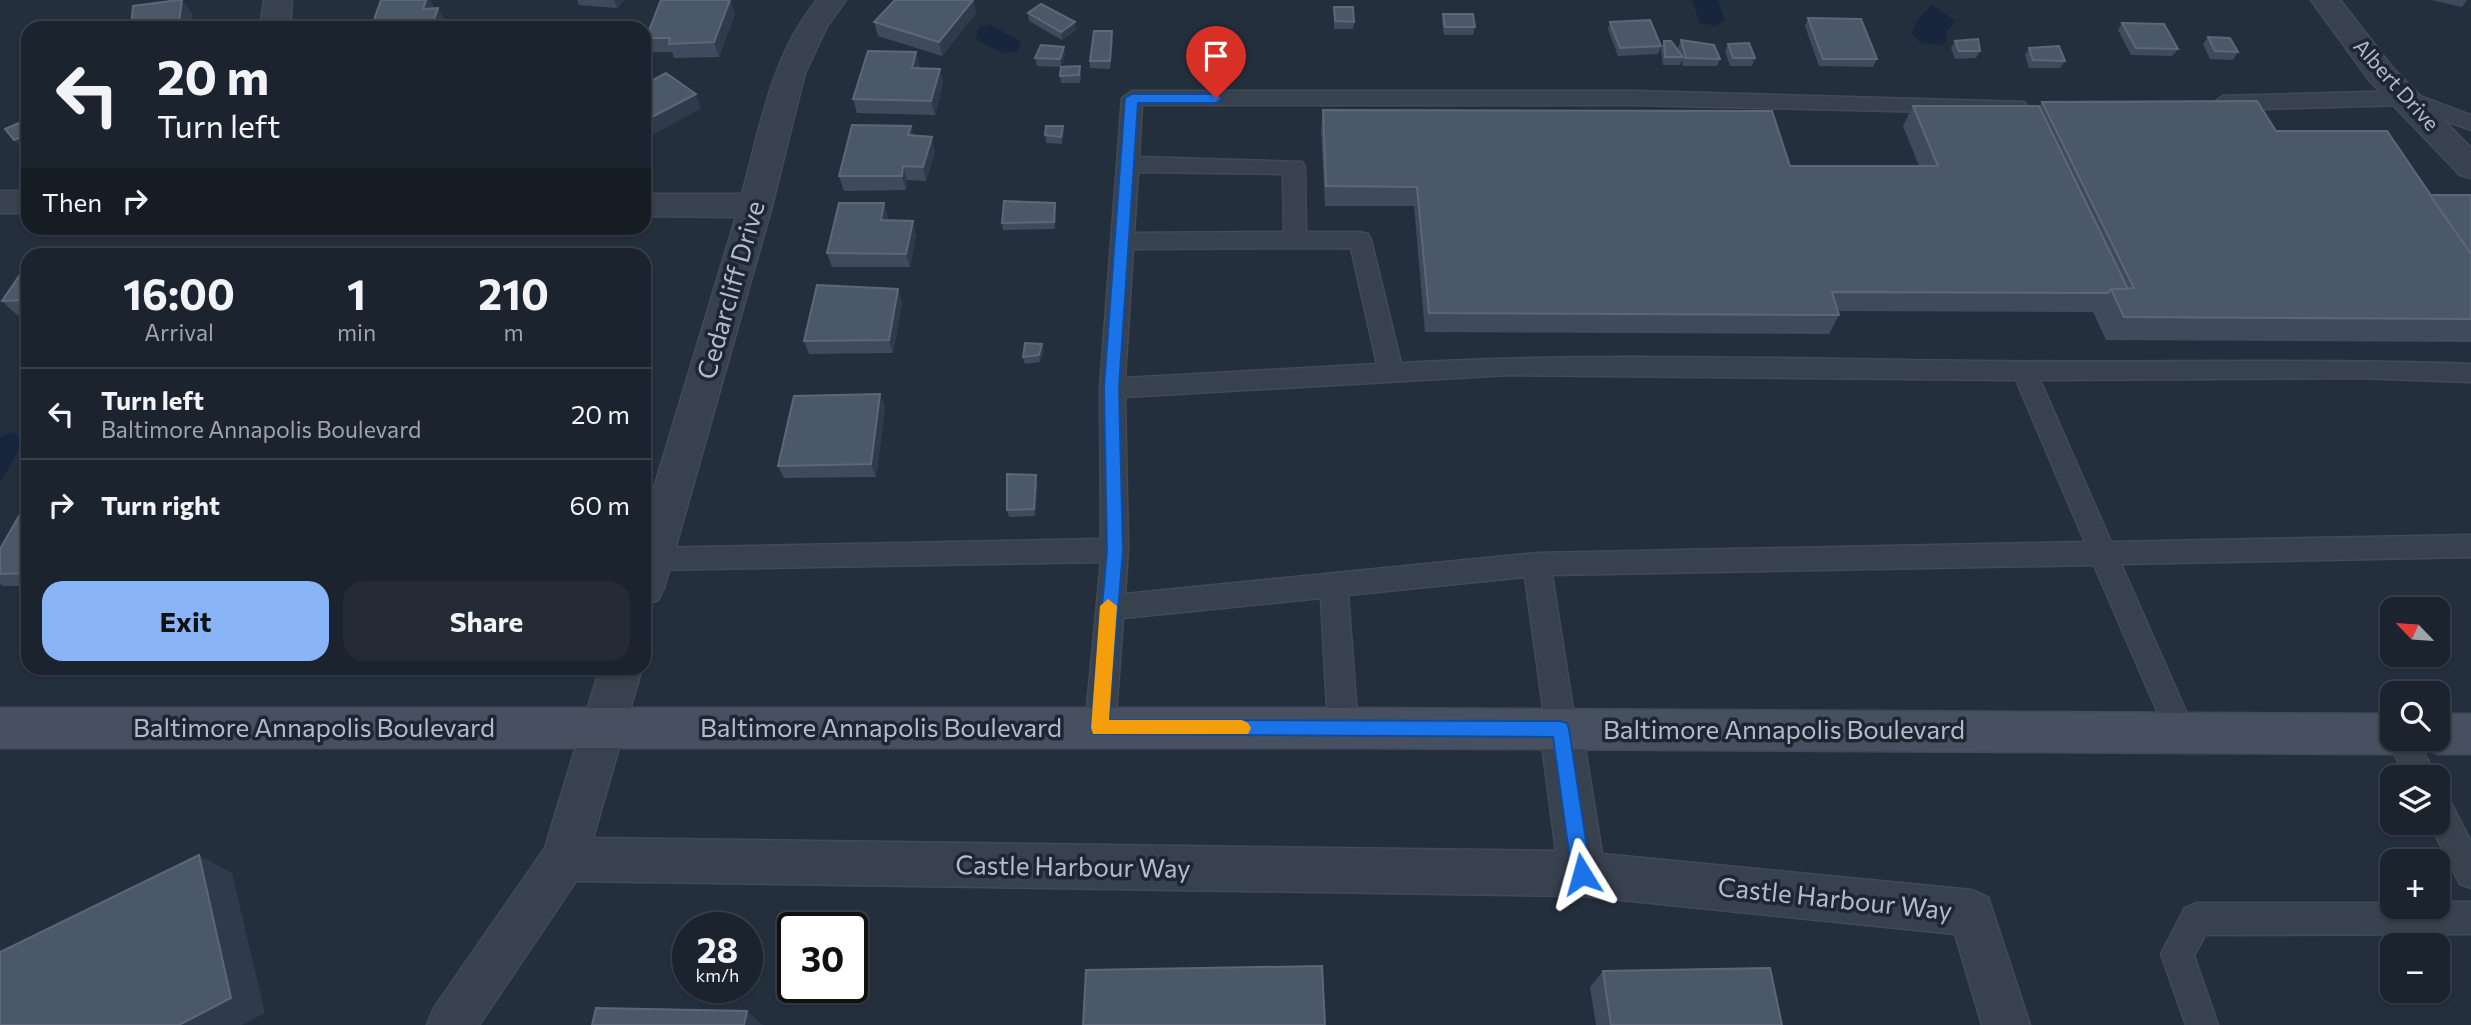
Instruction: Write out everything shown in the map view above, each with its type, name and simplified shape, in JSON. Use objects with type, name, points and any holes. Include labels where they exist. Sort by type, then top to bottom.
[{"type":"main road","name":"Baltimore Annapolis Boulevard","points":[[0,728],[1343,728],[2380,734]]},
{"type":"main road","points":[[2450,734],[2471,734]]},
{"type":"street","points":[[276,21],[278,0]]},
{"type":"street","name":"Cedarcliff Drive","points":[[651,563],[756,206],[792,63],[814,19],[832,0]]},
{"type":"street","name":"Albert Drive","points":[[2325,0],[2381,74],[2471,167]]},
{"type":"street","points":[[0,202],[21,202]]},
{"type":"street","points":[[651,205],[756,206]]},
{"type":"street","points":[[451,1025],[565,859],[619,675]]},
{"type":"street","points":[[1560,729],[1582,874]]},
{"type":"street","name":"Castle Harbour Way","points":[[565,859],[1582,874],[1972,913],[2006,1025]]},
{"type":"lane","points":[[2197,104],[2406,97],[2471,123]]},
{"type":"lane","points":[[1100,728],[1108,608],[1115,551],[1112,388],[1132,98],[1635,98],[2044,107]]},
{"type":"lane","points":[[1127,164],[1294,167],[1295,240]]},
{"type":"lane","points":[[1121,241],[1360,240],[1391,372]]},
{"type":"lane","points":[[1112,388],[1509,366],[2024,371],[2359,369],[2471,373]]},
{"type":"lane","points":[[2024,371],[2180,732]]},
{"type":"lane","points":[[1108,608],[1537,564],[2471,547]]},
{"type":"lane","points":[[651,573],[1115,551]]},
{"type":"lane","points":[[1537,564],[1560,729]]},
{"type":"lane","points":[[1334,583],[1343,728]]},
{"type":"lane","points":[[2450,832],[2471,873]]},
{"type":"lane","points":[[2202,1025],[2177,954],[2196,919],[2471,918]]},
{"type":"water","points":[[1692,0],[1718,0],[1725,21],[1715,26],[1700,23]]},
{"type":"water","points":[[1932,5],[1955,21],[1946,32],[1947,41],[1943,45],[1920,43],[1912,33],[1917,20]]},
{"type":"water","points":[[990,24],[1021,42],[1018,51],[1003,53],[976,39],[978,28]]},
{"type":"water","points":[[11,432],[21,437],[21,446],[0,483],[0,437]]},
{"type":"building","points":[[182,0],[179,21],[132,21],[133,6]]},
{"type":"building","points":[[381,0],[426,0],[423,9],[438,8],[433,21],[374,21]]},
{"type":"building","points":[[661,0],[730,0],[714,42],[669,44],[670,38],[651,38],[651,25]]},
{"type":"building","points":[[895,0],[973,0],[939,42],[874,22]]},
{"type":"building","points":[[1041,4],[1075,22],[1061,32],[1028,13]]},
{"type":"building","points":[[1334,7],[1353,7],[1354,22],[1335,21]]},
{"type":"building","points":[[1443,14],[1473,14],[1475,27],[1445,27]]},
{"type":"building","points":[[1808,18],[1861,19],[1877,59],[1823,59]]},
{"type":"building","points":[[1650,20],[1661,46],[1620,48],[1610,22]]},
{"type":"building","points":[[2122,23],[2164,24],[2178,49],[2136,48]]},
{"type":"building","points":[[1094,31],[1112,31],[1110,61],[1090,61]]},
{"type":"building","points":[[2208,37],[2230,38],[2238,52],[2215,51]]},
{"type":"building","points":[[1978,39],[1980,51],[1959,51],[1955,41]]},
{"type":"building","points":[[1681,40],[1714,45],[1720,59],[1686,58]]},
{"type":"building","points":[[1664,41],[1671,41],[1683,57],[1665,57]]},
{"type":"building","points":[[1749,43],[1755,58],[1733,58],[1728,44]]},
{"type":"building","points":[[1041,45],[1064,47],[1060,59],[1035,58]]},
{"type":"building","points":[[2059,46],[2065,61],[2033,60],[2029,48]]},
{"type":"building","points":[[868,51],[916,52],[912,68],[940,69],[931,101],[853,99]]},
{"type":"building","points":[[1080,66],[1079,75],[1060,76],[1061,67]]},
{"type":"building","points":[[666,73],[696,94],[651,117],[651,81]]},
{"type":"building","points":[[2257,101],[2276,131],[2387,131],[2471,254],[2471,319],[2124,317],[2111,289],[2134,288],[2042,102]]},
{"type":"building","points":[[1913,106],[2039,106],[2128,289],[2111,289],[2108,293],[1832,292],[1839,315],[1429,313],[1417,187],[1326,186],[1323,110],[1772,111],[1790,166],[1938,166]]},
{"type":"building","points":[[21,122],[21,137],[14,140],[5,129]]},
{"type":"building","points":[[852,125],[911,126],[908,135],[932,137],[923,167],[903,166],[902,176],[839,176]]},
{"type":"building","points":[[1046,126],[1063,126],[1061,137],[1045,135]]},
{"type":"building","points":[[2430,195],[2471,195],[2471,254]]},
{"type":"building","points":[[1004,201],[1055,203],[1054,222],[1002,223]]},
{"type":"building","points":[[839,203],[884,203],[881,220],[913,221],[906,254],[827,253]]},
{"type":"building","points":[[21,273],[21,300],[2,301]]},
{"type":"building","points":[[817,285],[898,289],[889,340],[804,341]]},
{"type":"building","points":[[1025,343],[1042,344],[1039,355],[1023,357]]},
{"type":"building","points":[[880,394],[871,464],[778,466],[794,396]]},
{"type":"building","points":[[1007,474],[1036,475],[1034,509],[1007,510]]},
{"type":"building","points":[[21,516],[21,573],[0,574],[0,549]]},
{"type":"building","points":[[199,855],[231,998],[179,1025],[0,1025],[0,952]]},
{"type":"building","points":[[1322,966],[1325,1025],[1083,1025],[1086,970]]},
{"type":"building","points":[[1770,968],[1782,1025],[1611,1025],[1603,971]]},
{"type":"building","points":[[596,1008],[747,1011],[744,1025],[592,1025]]},
{"type":"slow traffic","points":[[1108,606],[1100,728],[1242,728]]},
{"type":"route","points":[[1216,98],[1132,98],[1112,388],[1115,551],[1108,608],[1100,728],[1560,729],[1582,874]]}]
